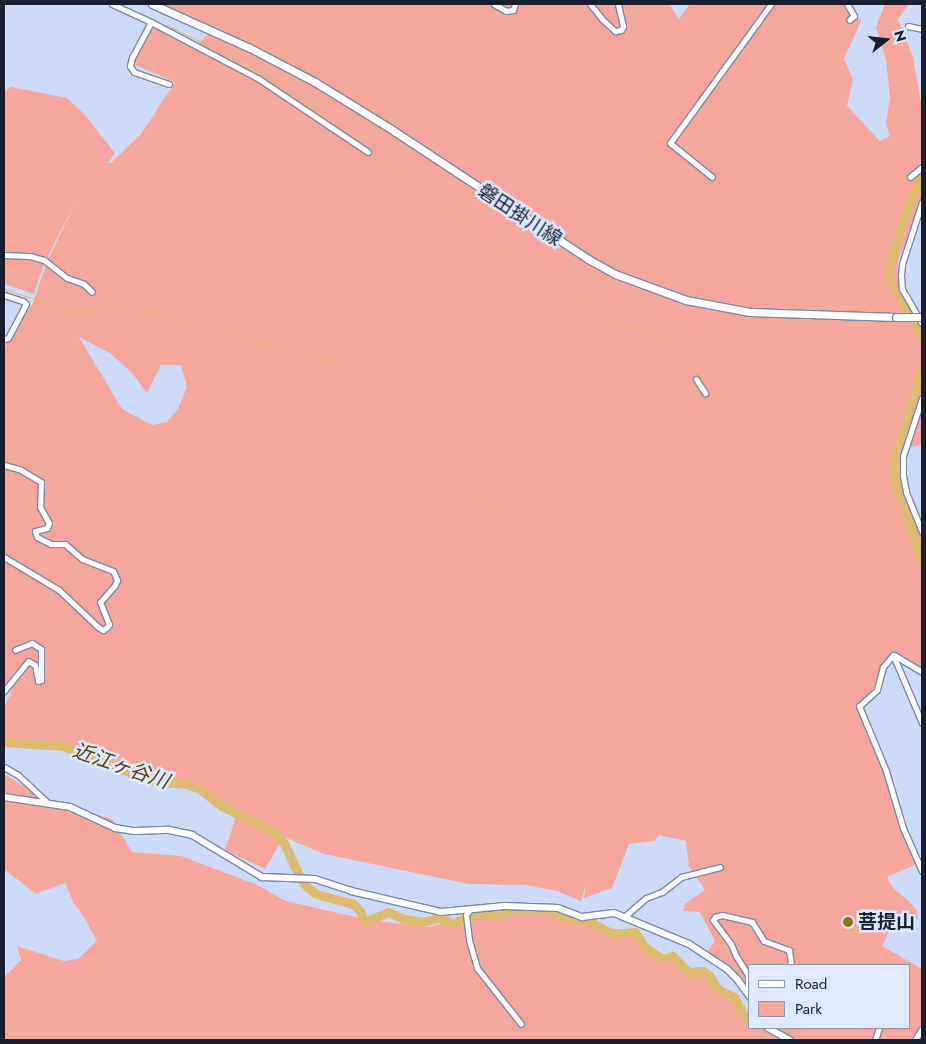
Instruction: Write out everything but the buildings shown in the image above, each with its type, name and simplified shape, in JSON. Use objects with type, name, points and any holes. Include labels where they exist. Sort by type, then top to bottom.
[{"type":"main road","name":"磐田掛川線","points":[[152,4],[250,48],[315,82],[391,128],[588,260],[615,274],[686,300],[750,312],[922,317]]},
{"type":"street","points":[[112,4],[151,22],[259,79],[368,152]]},
{"type":"street","points":[[494,4],[506,11],[512,10],[516,4]]},
{"type":"street","points":[[590,4],[615,31],[621,30],[623,26],[618,4]]},
{"type":"street","points":[[712,177],[670,143],[770,4]]},
{"type":"street","points":[[847,4],[854,16],[849,20]]},
{"type":"street","points":[[151,22],[132,57],[130,66],[134,72],[169,84]]},
{"type":"street","points":[[908,26],[922,28]]},
{"type":"street","points":[[910,177],[922,166]]},
{"type":"street","points":[[922,202],[902,264],[901,276],[902,288],[922,323]]},
{"type":"street","points":[[4,255],[30,256],[44,260],[67,278],[84,284],[92,292]]},
{"type":"street","points":[[4,295],[23,301],[26,304],[8,338],[4,339]]},
{"type":"street","points":[[696,379],[705,393]]},
{"type":"street","points":[[922,398],[903,456],[903,476],[906,492],[922,532]]},
{"type":"street","points":[[4,464],[21,470],[41,482],[40,507],[49,524],[47,528],[35,531],[37,537],[51,544],[65,544],[82,559],[106,567],[116,575],[115,585],[100,602],[109,624],[102,630],[77,604],[59,590],[4,557]]},
{"type":"street","points":[[4,691],[28,661],[35,665],[38,681],[41,680],[41,649],[32,643],[15,650]]},
{"type":"street","points":[[893,655],[922,672]]},
{"type":"street","points":[[893,655],[922,723]]},
{"type":"street","points":[[893,655],[883,667],[878,690],[859,706],[886,771],[903,828],[922,871]]},
{"type":"street","points":[[4,767],[18,775],[48,803]]},
{"type":"street","points":[[4,797],[76,809],[115,828],[135,831],[169,830],[192,835],[262,877],[299,877],[440,912],[493,906],[552,907],[577,916],[614,913],[689,944],[727,970],[748,994]]},
{"type":"street","points":[[624,917],[646,898],[662,892],[681,878],[720,867]]},
{"type":"street","points":[[470,909],[466,915],[468,938],[477,968],[521,1024]]},
{"type":"street","points":[[748,975],[731,944],[714,920],[715,917],[722,915],[752,922],[764,942],[789,950],[790,964]]},
{"type":"street","points":[[770,1029],[790,1040]]},
{"type":"street","points":[[915,1040],[922,1031]]},
{"type":"green space","points":[[159,4],[669,4],[679,19],[690,4],[844,4],[861,21],[844,59],[853,79],[847,106],[880,141],[890,136],[886,123],[890,98],[886,60],[876,27],[885,4],[909,4],[898,19],[913,57],[922,108],[922,160],[912,177],[922,169],[922,204],[898,260],[898,286],[922,330],[904,316],[922,333],[922,445],[909,447],[897,455],[905,487],[922,528],[922,672],[893,655],[884,666],[877,690],[859,706],[886,771],[903,828],[919,863],[887,877],[894,889],[917,910],[917,918],[909,924],[889,932],[882,946],[922,969],[922,1040],[4,1040],[4,977],[21,960],[17,946],[64,961],[78,959],[97,941],[84,917],[74,904],[65,883],[36,894],[4,869],[4,774],[48,801],[112,819],[132,852],[181,856],[255,884],[286,901],[368,920],[429,927],[447,922],[467,923],[466,920],[479,917],[505,917],[516,912],[546,914],[564,921],[635,932],[651,955],[673,956],[688,972],[706,970],[718,992],[748,1014],[748,1029],[911,1029],[911,964],[748,964],[748,987],[747,983],[728,964],[705,955],[715,941],[700,912],[683,911],[685,904],[705,890],[689,866],[686,841],[659,835],[654,841],[629,844],[612,888],[584,898],[586,884],[581,901],[557,891],[525,885],[469,884],[324,854],[284,837],[265,869],[225,850],[238,811],[195,783],[161,781],[87,749],[4,738],[4,709],[18,675],[29,683],[15,671],[4,687],[4,348],[33,303],[47,262],[78,197],[47,258],[4,251],[4,92],[11,87],[67,98],[84,114],[115,153],[108,163],[111,163],[141,134],[175,82],[130,63],[149,26],[197,45],[212,31],[224,25],[210,30]],"holes":[[[79,337],[110,353],[131,372],[147,393],[161,365],[181,365],[187,387],[178,409],[167,422],[152,425],[122,409]],[[725,931],[745,968],[746,979],[723,933]]]},
{"type":"green space","points":[[4,254],[21,255],[44,264],[34,294],[4,284]]},
{"type":"waterway","points":[[115,8],[147,23]]},
{"type":"waterway","points":[[161,25],[167,25],[247,65],[329,119],[363,145]]},
{"type":"waterway","points":[[369,151],[496,247],[577,297],[622,324],[678,341],[726,411]]},
{"type":"waterway","points":[[922,175],[902,223],[890,265],[889,278],[922,337]]},
{"type":"waterway","points":[[4,289],[82,314],[106,306],[133,307],[332,361],[401,424],[447,471],[501,516]]},
{"type":"waterway","points":[[922,369],[894,468],[898,490],[922,561]]},
{"type":"waterway","name":"近江ヶ谷川","points":[[4,742],[63,746],[154,782],[187,784],[200,789],[220,805],[275,833],[284,843],[300,878],[307,887],[316,894],[353,904],[360,911],[365,922],[388,912],[404,919],[422,922],[439,918],[453,924],[465,918],[471,918],[475,913],[498,915],[513,910],[550,910],[563,918],[590,922],[613,934],[635,932],[643,945],[663,959],[673,956],[688,972],[703,971],[709,975],[717,989],[734,997],[748,1022]]},
{"type":"place","name":"菩提山","points":[[848,922]]}]
